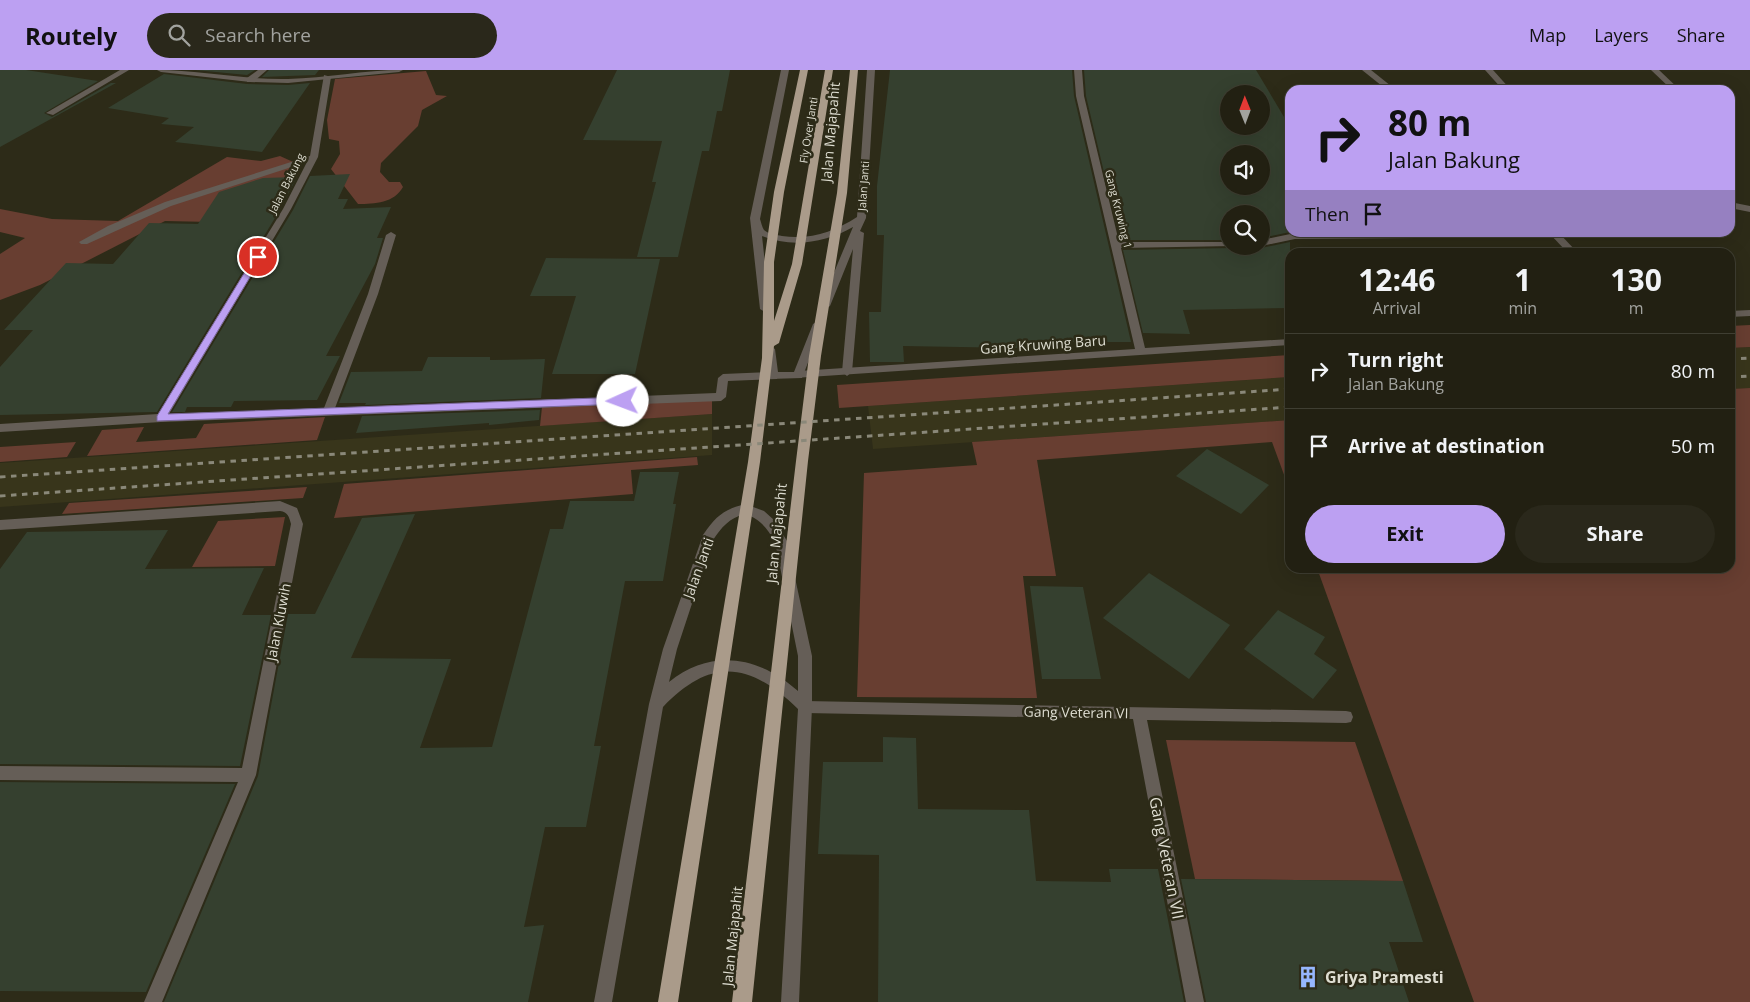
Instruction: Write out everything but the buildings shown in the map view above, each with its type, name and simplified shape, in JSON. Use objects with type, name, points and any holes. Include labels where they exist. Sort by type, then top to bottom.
[{"type":"highway","name":"Jalan Majapahit","points":[[668,1002],[768,358],[769,262],[780,192],[804,70]]},
{"type":"highway","name":"Fly Over Janti","points":[[810,193],[829,70]]},
{"type":"highway","name":"Jalan Majapahit","points":[[742,1002],[808,413],[815,356],[842,193],[854,70]]},
{"type":"highway","name":"Jalan Majapahit","points":[[768,358],[796,264],[810,193]]},
{"type":"street","points":[[50,113],[125,70]]},
{"type":"street","points":[[161,70],[250,80],[288,81],[399,70]]},
{"type":"street","points":[[250,80],[264,70]]},
{"type":"street","points":[[773,376],[755,218],[785,70]]},
{"type":"street","name":"Jalan Janti","points":[[798,375],[861,218],[871,70]]},
{"type":"street","name":"Gang Kruwing 1","points":[[1078,70],[1080,96],[1141,352]]},
{"type":"street","points":[[1366,70],[1386,85]]},
{"type":"street","points":[[1489,70],[1502,85]]},
{"type":"street","points":[[1655,70],[1671,85]]},
{"type":"street","name":"Jalan Bakung","points":[[161,418],[287,209],[314,157],[327,77]]},
{"type":"street","points":[[84,242],[108,228],[168,204],[314,157]]},
{"type":"street","points":[[1735,206],[1750,209]]},
{"type":"street","points":[[755,218],[760,231],[786,240],[808,240],[825,237],[846,229],[861,218]]},
{"type":"street","points":[[847,372],[861,218]]},
{"type":"street","points":[[328,412],[373,294],[391,234]]},
{"type":"street","points":[[1270,241],[1290,237]]},
{"type":"street","points":[[1557,237],[1568,248]]},
{"type":"street","points":[[1116,244],[1220,245]]},
{"type":"street","points":[[1735,314],[1750,313]]},
{"type":"street","name":"Gang Kruwing Baru","points":[[798,375],[1285,342]]},
{"type":"street","points":[[0,428],[161,418],[721,397],[723,378],[798,375]]},
{"type":"street","name":"Jalan Kluwih","points":[[3,528],[280,506],[288,507],[294,511],[297,524],[248,775],[152,1002]]},
{"type":"street","name":"Jalan Janti","points":[[603,1002],[656,704],[670,649],[707,538],[718,523],[730,514],[745,509],[760,514],[770,522],[781,541],[805,656],[805,707],[790,1002]]},
{"type":"street","points":[[656,704],[679,682],[707,668],[731,664],[749,668],[772,678],[788,689],[805,707]]},
{"type":"street","name":"Gang Veteran VI","points":[[805,707],[1346,717]]},
{"type":"street","name":"Gang Veteran VII","points":[[1139,714],[1195,1002]]},
{"type":"street","points":[[0,773],[248,775]]},
{"type":"shaded area","points":[[426,71],[436,95],[447,96],[422,110],[418,126],[381,163],[380,172],[389,182],[400,182],[403,187],[395,196],[384,202],[358,204],[331,169],[340,154],[339,141],[329,139],[327,120],[335,79]]},
{"type":"shaded area","points":[[280,156],[302,166],[295,180],[212,222],[165,221],[40,285],[0,300],[0,254],[25,238],[0,232],[0,209],[52,219],[118,221],[227,157],[261,161]]},
{"type":"shaded area","points":[[1750,325],[1750,347],[1735,348],[1735,326]]},
{"type":"shaded area","points":[[1750,347],[1750,388],[1735,389],[1735,348]]},
{"type":"shaded area","points":[[1285,355],[1285,377],[839,408],[837,385]]},
{"type":"shaded area","points":[[1285,377],[1285,420],[873,449],[868,406]]},
{"type":"shaded area","points":[[1750,388],[1750,1002],[1474,1002],[1319,573],[1735,573],[1735,389]]},
{"type":"shaded area","points":[[712,400],[712,414],[540,426],[542,407]]},
{"type":"shaded area","points":[[712,414],[712,455],[0,507],[0,463]]},
{"type":"shaded area","points":[[325,417],[317,440],[87,456],[102,430],[144,427],[136,442],[196,438],[204,424]]},
{"type":"shaded area","points":[[1285,420],[1285,477],[1272,442],[1037,460],[1056,576],[1023,576],[1037,698],[857,697],[864,473],[977,465],[972,442]]},
{"type":"shaded area","points":[[76,442],[67,457],[0,462],[0,447]]},
{"type":"shaded area","points":[[697,457],[698,465],[631,470],[633,494],[334,518],[344,484]]},
{"type":"shaded area","points":[[307,487],[303,498],[62,514],[69,503]]},
{"type":"shaded area","points":[[285,517],[275,566],[192,567],[218,521]]},
{"type":"shaded area","points":[[1166,740],[1355,742],[1403,881],[1195,879]]},
{"type":"railway","points":[[1735,359],[1750,358]]},
{"type":"railway","points":[[1735,377],[1750,376]]},
{"type":"railway","points":[[0,477],[1285,389]]},
{"type":"railway","points":[[0,496],[1285,407]]},
{"type":"place","name":"Griya Pramesti","points":[[1308,977]]},
{"type":"route","points":[[258,257],[161,418],[623,401]]}]
